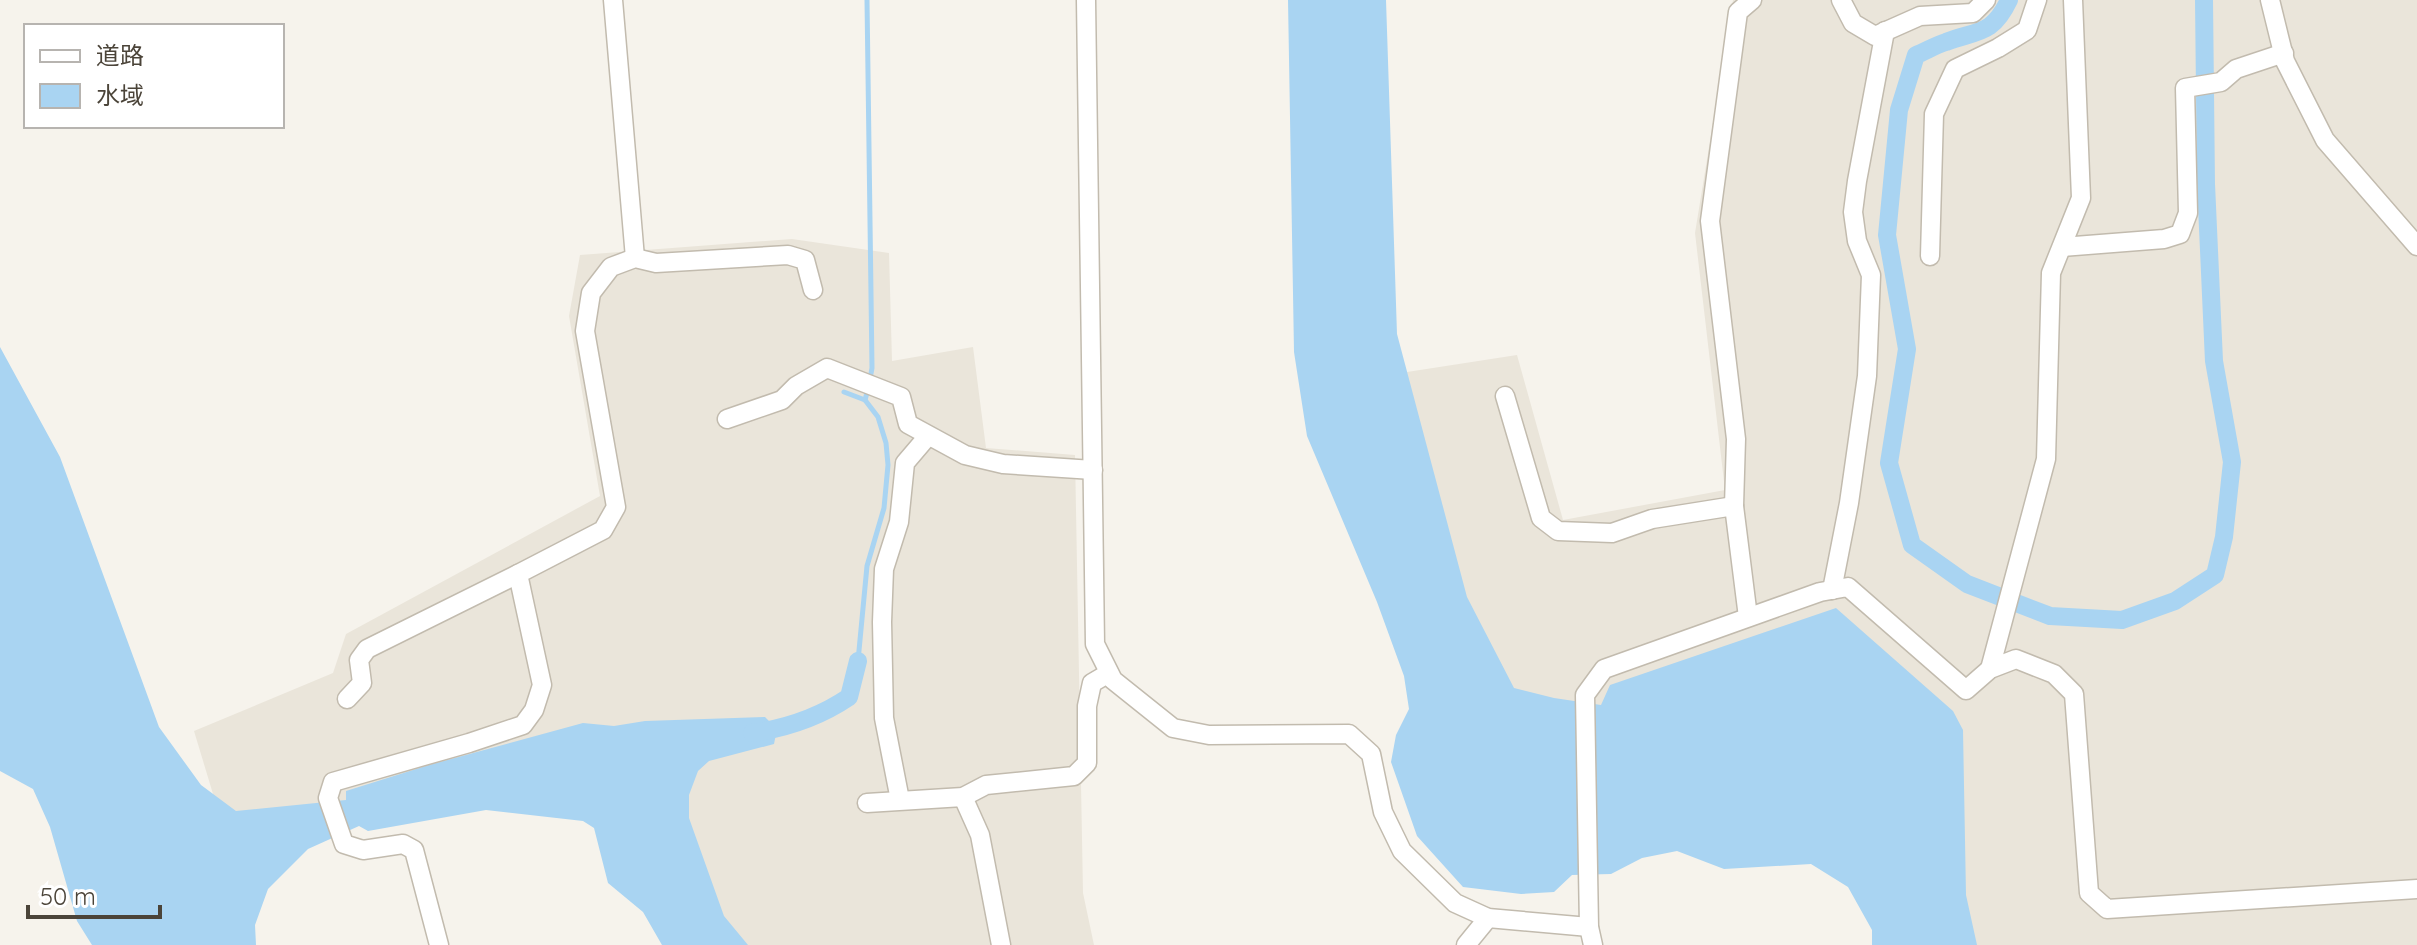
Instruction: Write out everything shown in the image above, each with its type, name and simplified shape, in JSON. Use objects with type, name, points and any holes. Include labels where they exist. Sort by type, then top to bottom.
[{"type":"street","points":[[613,0],[635,258]]},
{"type":"street","points":[[1086,0],[1095,644],[1113,680],[1173,728],[1209,735],[1349,734],[1371,754],[1383,812],[1402,851],[1455,903],[1488,918],[1591,936],[1585,695],[1604,669],[1748,617],[1848,587],[1966,690],[1990,669],[2016,659],[2054,674],[2074,694],[2089,893],[2107,909],[2417,889]]},
{"type":"street","points":[[1748,617],[1734,506],[1736,439],[1710,221],[1738,12],[1752,0]]},
{"type":"street","points":[[1841,0],[1853,23],[1875,36],[1920,16],[1973,13],[1986,0]]},
{"type":"street","points":[[1930,256],[1934,114],[1955,69],[2027,30],[2037,0]]},
{"type":"street","points":[[1990,669],[2046,459],[2051,273],[2081,198],[2073,0]]},
{"type":"street","points":[[2270,0],[2285,61],[2325,140],[2417,246]]},
{"type":"street","points":[[1832,590],[1849,503],[1867,376],[1871,275],[1857,241],[1853,212],[1885,31]]},
{"type":"street","points":[[2062,247],[2164,239],[2180,234],[2188,213],[2185,88],[2221,82],[2236,69],[2284,53]]},
{"type":"street","points":[[347,699],[362,683],[359,660],[367,649],[603,530],[616,507],[585,331],[591,293],[611,267],[635,258],[656,263],[788,255],[805,260],[813,290]]},
{"type":"street","points":[[727,419],[782,400],[796,386],[827,368],[901,397],[908,424],[965,455],[1003,464],[1093,470]]},
{"type":"street","points":[[1505,396],[1541,518],[1558,531],[1612,533],[1652,519],[1734,506]]},
{"type":"street","points":[[900,800],[884,718],[884,569],[899,522],[905,463],[928,436]]},
{"type":"street","points":[[439,945],[414,850],[403,844],[363,850],[344,844],[328,798],[333,782],[523,725],[534,710],[542,685],[518,574]]},
{"type":"street","points":[[867,803],[963,797],[986,785],[1074,776],[1087,763],[1087,706],[1092,683],[1109,673]]},
{"type":"street","points":[[963,797],[980,835],[1001,945]]},
{"type":"street","points":[[1466,945],[1488,918]]},
{"type":"shaded area","points":[[1733,0],[2417,0],[2417,945],[1954,945],[1634,728],[1500,704],[1394,374],[1517,355],[1563,520],[1725,490],[1695,233]]},
{"type":"shaded area","points":[[792,239],[889,253],[892,361],[973,347],[986,448],[1075,455],[1083,893],[1094,945],[723,945],[656,749],[226,837],[194,731],[333,673],[346,634],[600,496],[569,316],[580,255]]},
{"type":"water","points":[[1288,0],[1386,0],[1397,334],[1467,597],[1514,688],[1601,705],[1610,685],[1836,608],[1953,711],[1963,730],[1966,895],[1977,945],[1872,945],[1872,930],[1848,887],[1811,864],[1724,869],[1677,851],[1642,858],[1611,874],[1572,875],[1554,892],[1521,894],[1463,887],[1417,836],[1391,762],[1396,735],[1409,709],[1404,676],[1377,602],[1307,436],[1294,352]]},
{"type":"water","points":[[0,347],[60,457],[159,727],[201,785],[236,811],[346,800],[346,791],[583,723],[614,726],[645,721],[765,717],[777,729],[774,744],[709,761],[698,771],[689,795],[689,818],[724,916],[748,945],[662,945],[643,912],[608,883],[594,828],[583,821],[486,810],[368,831],[359,826],[308,849],[268,889],[255,925],[256,945],[92,945],[77,921],[50,827],[33,789],[0,771]]},
{"type":"waterway","points":[[867,0],[870,379]]},
{"type":"waterway","points":[[2009,0],[1990,26],[1916,55],[1899,110],[1887,235],[1907,349],[1889,463],[1912,545],[1967,584],[2050,616],[2122,620],[2175,601],[2215,575],[2224,537],[2232,462],[2214,361],[2206,184],[2204,0]]},
{"type":"waterway","points":[[865,400],[868,389]]},
{"type":"waterway","points":[[844,392],[865,400],[878,417],[886,443],[888,465],[884,508],[867,566],[858,661]]},
{"type":"waterway","points":[[752,733],[803,720],[849,697],[858,661]]}]
